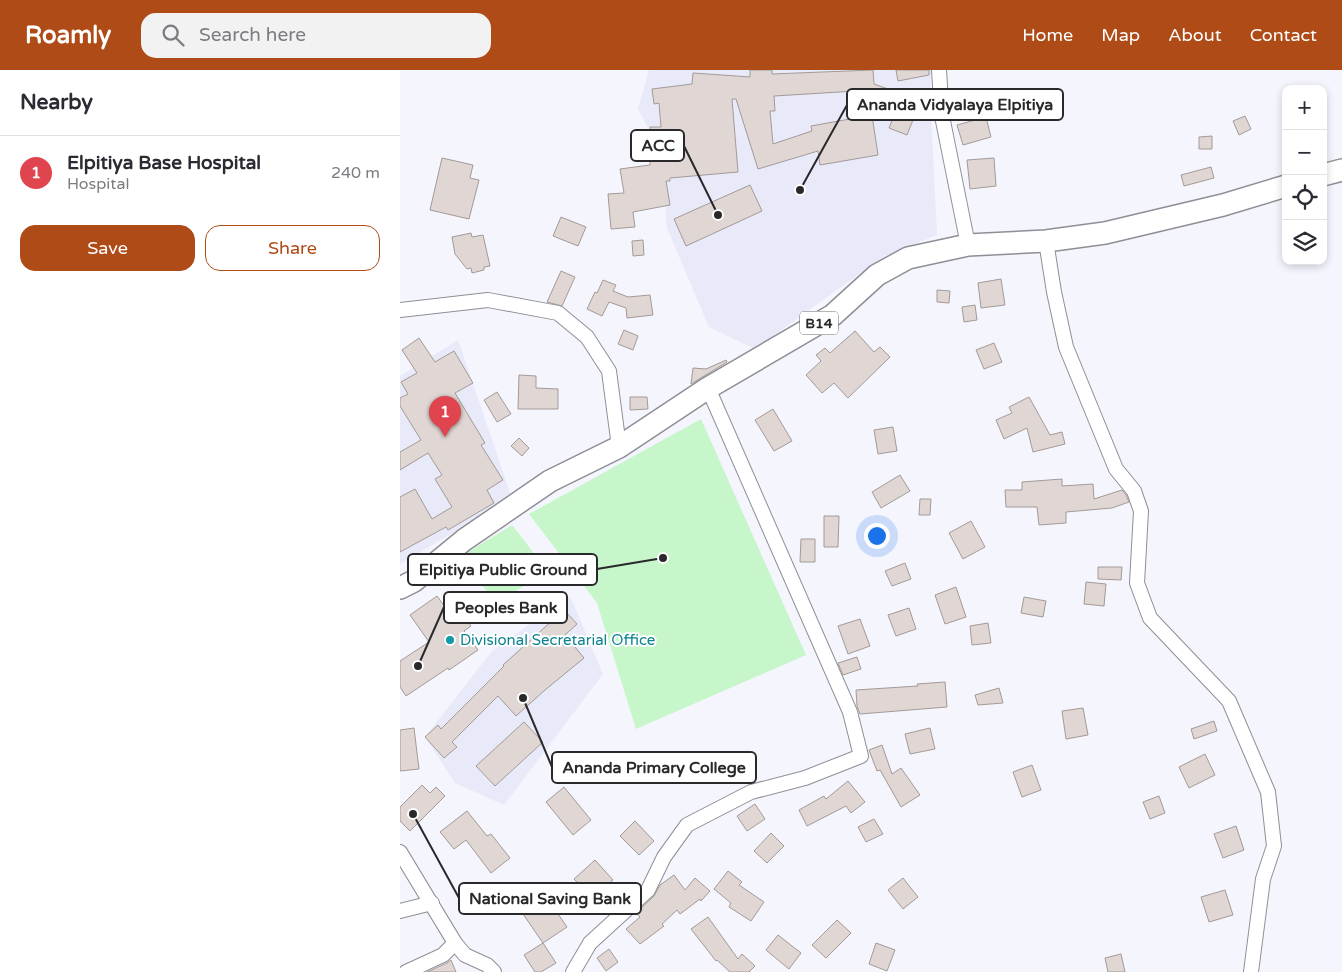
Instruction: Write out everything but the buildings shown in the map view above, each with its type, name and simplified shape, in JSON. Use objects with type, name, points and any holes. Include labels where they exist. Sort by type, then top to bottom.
[{"type":"main road","points":[[1327,174],[1342,170]]},
{"type":"main road","name":"B14","points":[[400,588],[414,581],[464,540],[550,481],[619,447],[708,388],[833,315],[877,275],[908,258],[968,245],[1046,241],[1105,233],[1223,205],[1282,187]]},
{"type":"street","points":[[939,70],[942,116],[968,245]]},
{"type":"street","points":[[1046,241],[1054,292],[1066,347],[1116,469],[1134,491],[1141,511],[1136,583],[1150,618],[1229,701],[1268,792],[1274,846],[1263,879],[1251,972]]},
{"type":"street","points":[[400,310],[488,300],[558,313],[587,337],[609,371],[619,447]]},
{"type":"street","points":[[573,972],[590,943],[648,890],[664,857],[687,825],[751,792],[805,778],[861,756],[850,712],[708,388]]},
{"type":"street","points":[[400,852],[455,943],[465,955],[487,965],[494,972]]},
{"type":"street","points":[[400,911],[432,903]]},
{"type":"street","points":[[406,972],[443,955],[455,943]]},
{"type":"shaded area","points":[[649,70],[931,70],[930,94],[937,235],[884,256],[755,349],[709,327],[667,228],[661,152],[638,109]]},
{"type":"shaded area","points":[[458,340],[512,498],[400,564],[400,376]]},
{"type":"shaded area","points":[[570,596],[603,674],[504,805],[455,783],[425,737],[492,651]]},
{"type":"green space","points":[[701,419],[806,655],[636,729],[597,603],[529,514]]},
{"type":"green space","points":[[512,525],[547,570],[497,604],[460,557]]},
{"type":"place","name":"Ananda Vidyalaya Elpitiya","points":[[800,190]]},
{"type":"place","name":"ACC","points":[[718,215]]},
{"type":"place","name":"Elpitiya Base Hospital","points":[[445,437]]},
{"type":"place","name":"Elpitiya Public Ground","points":[[663,558]]},
{"type":"place","name":"Divisional Secretarial Office","points":[[450,640]]},
{"type":"place","name":"Peoples Bank","points":[[418,666]]},
{"type":"place","name":"Ananda Primary College","points":[[523,698]]},
{"type":"place","name":"National Saving Bank","points":[[413,814]]}]
